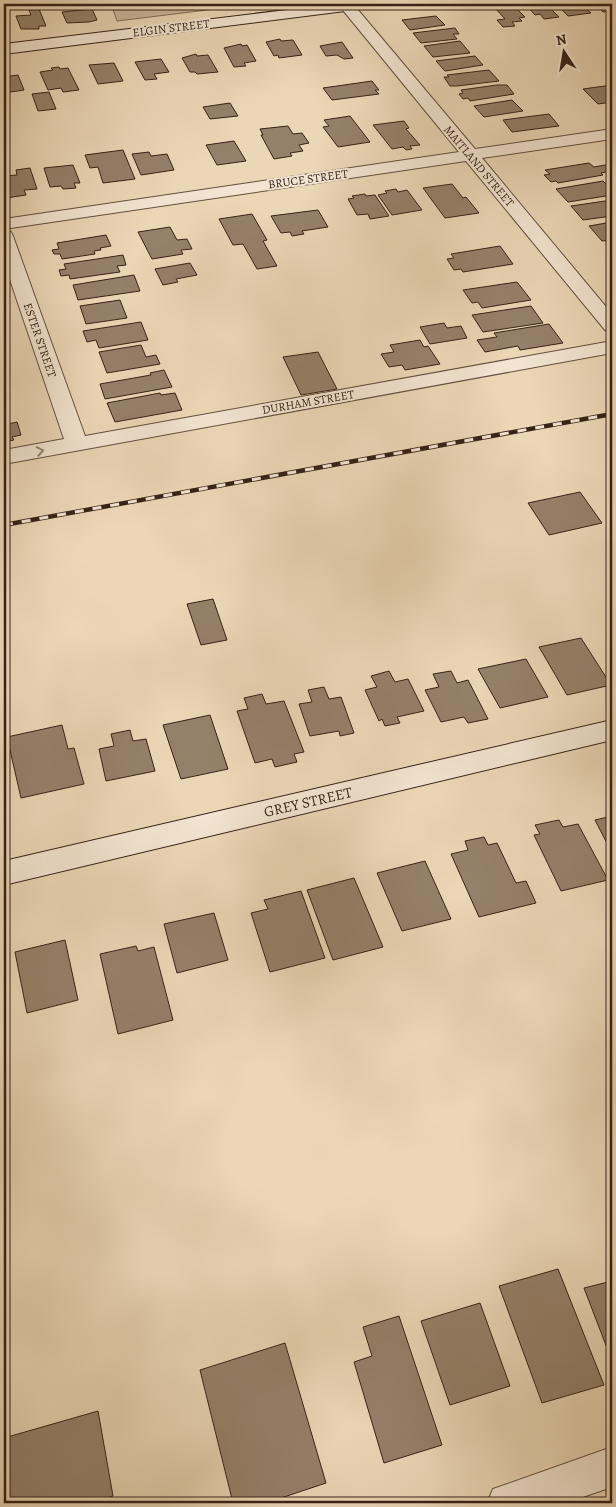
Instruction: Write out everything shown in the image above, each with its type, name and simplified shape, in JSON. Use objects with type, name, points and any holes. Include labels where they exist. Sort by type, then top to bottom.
[{"type":"street","name":"ELGIN STREET","points":[[4,49],[369,4]]},
{"type":"street","name":"MAITLAND STREET","points":[[347,6],[612,326]]},
{"type":"street","name":"BRUCE STREET","points":[[4,224],[612,134]]},
{"type":"street","name":"ESTER STREET","points":[[4,236],[77,444]]},
{"type":"street","name":"DURHAM STREET","points":[[4,457],[612,346]]},
{"type":"street","name":"GREY STREET","points":[[4,873],[612,730]]},
{"type":"street","points":[[507,1503],[612,1468]]},
{"type":"shaded area","points":[[111,4],[256,4],[117,21]]},
{"type":"building","points":[[546,4],[559,17],[544,19],[540,14],[535,15],[526,5]]},
{"type":"building","points":[[556,4],[581,4],[591,13],[568,16]]},
{"type":"building","points":[[589,4],[612,4],[612,11],[603,12],[599,8],[594,9]]},
{"type":"building","points":[[515,7],[525,17],[519,18],[522,21],[512,22],[515,26],[503,27],[497,20],[505,19],[496,9]]},
{"type":"building","points":[[39,9],[46,26],[39,26],[39,29],[21,29],[16,16],[31,15],[29,10]]},
{"type":"building","points":[[92,9],[97,20],[89,22],[67,23],[62,12]]},
{"type":"building","points":[[436,16],[445,25],[410,30],[402,20]]},
{"type":"building","points":[[455,28],[459,34],[453,34],[457,39],[421,43],[413,33]]},
{"type":"building","points":[[280,39],[281,41],[293,40],[302,55],[279,58],[278,55],[274,56],[266,42]]},
{"type":"building","points":[[460,41],[470,53],[433,57],[424,46]]},
{"type":"building","points":[[342,42],[353,58],[344,59],[337,55],[326,56],[320,46]]},
{"type":"building","points":[[241,44],[242,46],[247,45],[256,61],[244,63],[246,66],[234,67],[224,48]]},
{"type":"building","points":[[196,54],[197,56],[208,55],[218,72],[197,74],[190,72],[182,58]]},
{"type":"building","points":[[475,56],[483,65],[445,71],[436,61]]},
{"type":"building","points":[[161,59],[169,72],[154,74],[157,79],[145,80],[135,62]]},
{"type":"building","points":[[114,63],[123,81],[98,84],[89,65]]},
{"type":"building","points":[[59,67],[60,69],[68,68],[79,90],[63,92],[61,88],[48,90],[40,72]]},
{"type":"building","points":[[489,70],[499,81],[450,86],[444,77],[449,77],[447,75]]},
{"type":"building","points":[[18,75],[24,90],[4,93],[4,77]]},
{"type":"building","points":[[372,81],[379,90],[375,90],[379,94],[332,100],[323,88]]},
{"type":"building","points":[[507,85],[514,94],[470,101],[468,98],[463,99],[459,94],[463,93],[461,90]]},
{"type":"building","points":[[612,85],[612,102],[598,104],[583,89]]},
{"type":"building","points":[[49,92],[56,109],[38,111],[32,94]]},
{"type":"building","points":[[512,100],[523,111],[484,117],[474,106]]},
{"type":"building","points":[[230,103],[238,116],[210,119],[203,107]]},
{"type":"building","points":[[549,114],[559,126],[512,132],[503,120]]},
{"type":"building","points":[[350,116],[370,142],[338,147],[323,127],[329,126],[324,120]]},
{"type":"building","points":[[404,121],[409,128],[406,129],[420,145],[410,146],[412,149],[406,150],[403,147],[392,149],[373,125]]},
{"type":"building","points":[[288,126],[293,134],[302,133],[309,143],[299,145],[303,151],[290,153],[292,156],[274,159],[261,135],[263,135],[260,129]]},
{"type":"building","points":[[234,141],[246,161],[217,165],[206,145]]},
{"type":"building","points":[[123,150],[135,179],[103,183],[98,167],[90,168],[85,155]]},
{"type":"building","points":[[149,152],[151,156],[167,154],[174,170],[141,175],[132,154]]},
{"type":"building","points":[[589,163],[594,167],[605,165],[611,171],[601,173],[603,175],[558,183],[556,181],[551,182],[544,175],[550,174],[545,170]]},
{"type":"building","points":[[73,165],[80,183],[74,183],[76,188],[50,187],[44,168]]},
{"type":"building","points":[[30,168],[37,189],[24,190],[26,195],[6,198],[4,176],[17,175],[16,170]]},
{"type":"building","points":[[603,181],[612,190],[612,195],[568,202],[556,189]]},
{"type":"building","points":[[452,184],[479,213],[445,218],[423,188]]},
{"type":"building","points":[[396,189],[398,192],[407,190],[422,210],[392,215],[378,195],[387,193],[385,191]]},
{"type":"building","points":[[365,194],[366,196],[375,195],[389,216],[370,219],[368,214],[357,215],[348,199],[354,198],[352,196]]},
{"type":"building","points":[[612,200],[612,216],[583,220],[571,206]]},
{"type":"building","points":[[318,210],[328,227],[302,231],[304,234],[292,236],[290,232],[281,233],[271,216]]},
{"type":"building","points":[[252,214],[267,240],[263,241],[277,266],[257,269],[243,244],[233,245],[219,219]]},
{"type":"building","points":[[612,222],[612,240],[602,241],[589,226]]},
{"type":"building","points":[[170,227],[177,240],[187,239],[192,249],[181,250],[183,254],[152,259],[138,232]]},
{"type":"building","points":[[106,235],[111,246],[94,251],[95,254],[62,259],[60,254],[54,254],[52,250],[59,249],[57,243]]},
{"type":"building","points":[[500,246],[513,264],[463,272],[461,269],[454,270],[447,259],[454,258],[451,254]]},
{"type":"building","points":[[123,255],[126,265],[117,266],[120,272],[70,279],[69,275],[61,276],[59,270],[66,269],[64,264]]},
{"type":"building","points":[[190,263],[197,275],[176,279],[178,282],[163,285],[155,269]]},
{"type":"building","points":[[134,275],[140,291],[78,300],[73,285]]},
{"type":"building","points":[[517,282],[531,300],[482,308],[478,302],[472,303],[463,290]]},
{"type":"building","points":[[120,300],[127,318],[86,324],[80,306]]},
{"type":"building","points":[[531,306],[543,323],[483,332],[472,315]]},
{"type":"building","points":[[141,322],[148,340],[99,348],[96,340],[87,342],[83,331]]},
{"type":"building","points":[[444,323],[447,328],[461,326],[467,338],[430,344],[420,327]]},
{"type":"building","points":[[549,324],[563,343],[520,350],[518,346],[485,352],[477,340],[497,337],[494,333]]},
{"type":"building","points":[[420,340],[424,347],[428,346],[440,364],[405,370],[402,365],[389,367],[381,354],[394,352],[390,345]]},
{"type":"building","points":[[141,345],[146,357],[156,355],[160,364],[107,373],[99,352]]},
{"type":"building","points":[[318,352],[337,389],[301,395],[283,357]]},
{"type":"building","points":[[164,370],[172,387],[105,399],[100,384],[151,375],[150,373]]},
{"type":"building","points":[[160,393],[161,395],[175,393],[182,410],[115,422],[107,403]]},
{"type":"building","points":[[6,418],[8,424],[17,422],[21,435],[12,437],[14,440],[4,442],[4,419]]},
{"type":"building","points":[[580,492],[602,523],[549,535],[528,503]]},
{"type":"building","points":[[213,599],[227,640],[201,645],[187,604]]},
{"type":"building","points":[[581,638],[611,685],[567,695],[539,647]]},
{"type":"building","points":[[526,659],[548,697],[500,708],[478,669]]},
{"type":"building","points":[[389,671],[395,682],[408,679],[424,711],[397,717],[400,723],[385,726],[382,719],[379,721],[365,690],[377,687],[371,676]]},
{"type":"building","points":[[451,671],[457,683],[468,680],[488,719],[468,723],[464,717],[441,722],[425,690],[439,687],[433,674]]},
{"type":"building","points":[[324,687],[329,699],[341,697],[354,733],[340,736],[339,731],[310,736],[299,704],[312,702],[308,690]]},
{"type":"building","points":[[262,694],[266,704],[284,701],[304,752],[294,754],[297,762],[275,767],[272,759],[255,763],[237,711],[248,709],[244,698]]},
{"type":"building","points":[[210,715],[228,769],[181,779],[163,725]]},
{"type":"building","points":[[62,725],[68,749],[74,748],[84,784],[21,798],[7,737]]},
{"type":"building","points":[[130,730],[133,741],[146,739],[155,771],[106,781],[99,749],[114,746],[111,734]]},
{"type":"building","points":[[612,816],[612,853],[595,820]]},
{"type":"building","points":[[559,820],[563,827],[578,824],[608,880],[561,891],[534,835],[540,834],[535,825]]},
{"type":"building","points":[[484,837],[488,845],[497,843],[516,883],[526,881],[536,903],[479,917],[451,854],[468,850],[465,841]]},
{"type":"building","points":[[425,861],[451,919],[402,931],[377,873]]},
{"type":"building","points":[[354,878],[383,947],[333,960],[307,890]]},
{"type":"building","points":[[301,891],[325,958],[270,972],[251,913],[268,909],[264,900]]},
{"type":"building","points":[[214,913],[228,960],[177,973],[164,924]]},
{"type":"building","points":[[65,940],[78,1000],[27,1013],[15,952]]},
{"type":"building","points":[[136,946],[138,951],[154,947],[173,1020],[118,1034],[100,954]]},
{"type":"building","points":[[558,1269],[604,1385],[542,1403],[499,1286]]},
{"type":"building","points":[[612,1281],[612,1361],[584,1288]]},
{"type":"building","points":[[480,1303],[510,1386],[450,1405],[421,1321]]},
{"type":"building","points":[[399,1316],[442,1445],[384,1463],[354,1362],[372,1356],[363,1327]]},
{"type":"building","points":[[285,1343],[326,1483],[266,1503],[233,1503],[200,1370]]},
{"type":"building","points":[[98,1411],[113,1496],[88,1503],[4,1503],[4,1438]]},
{"type":"railway","points":[[4,525],[612,414]]}]
